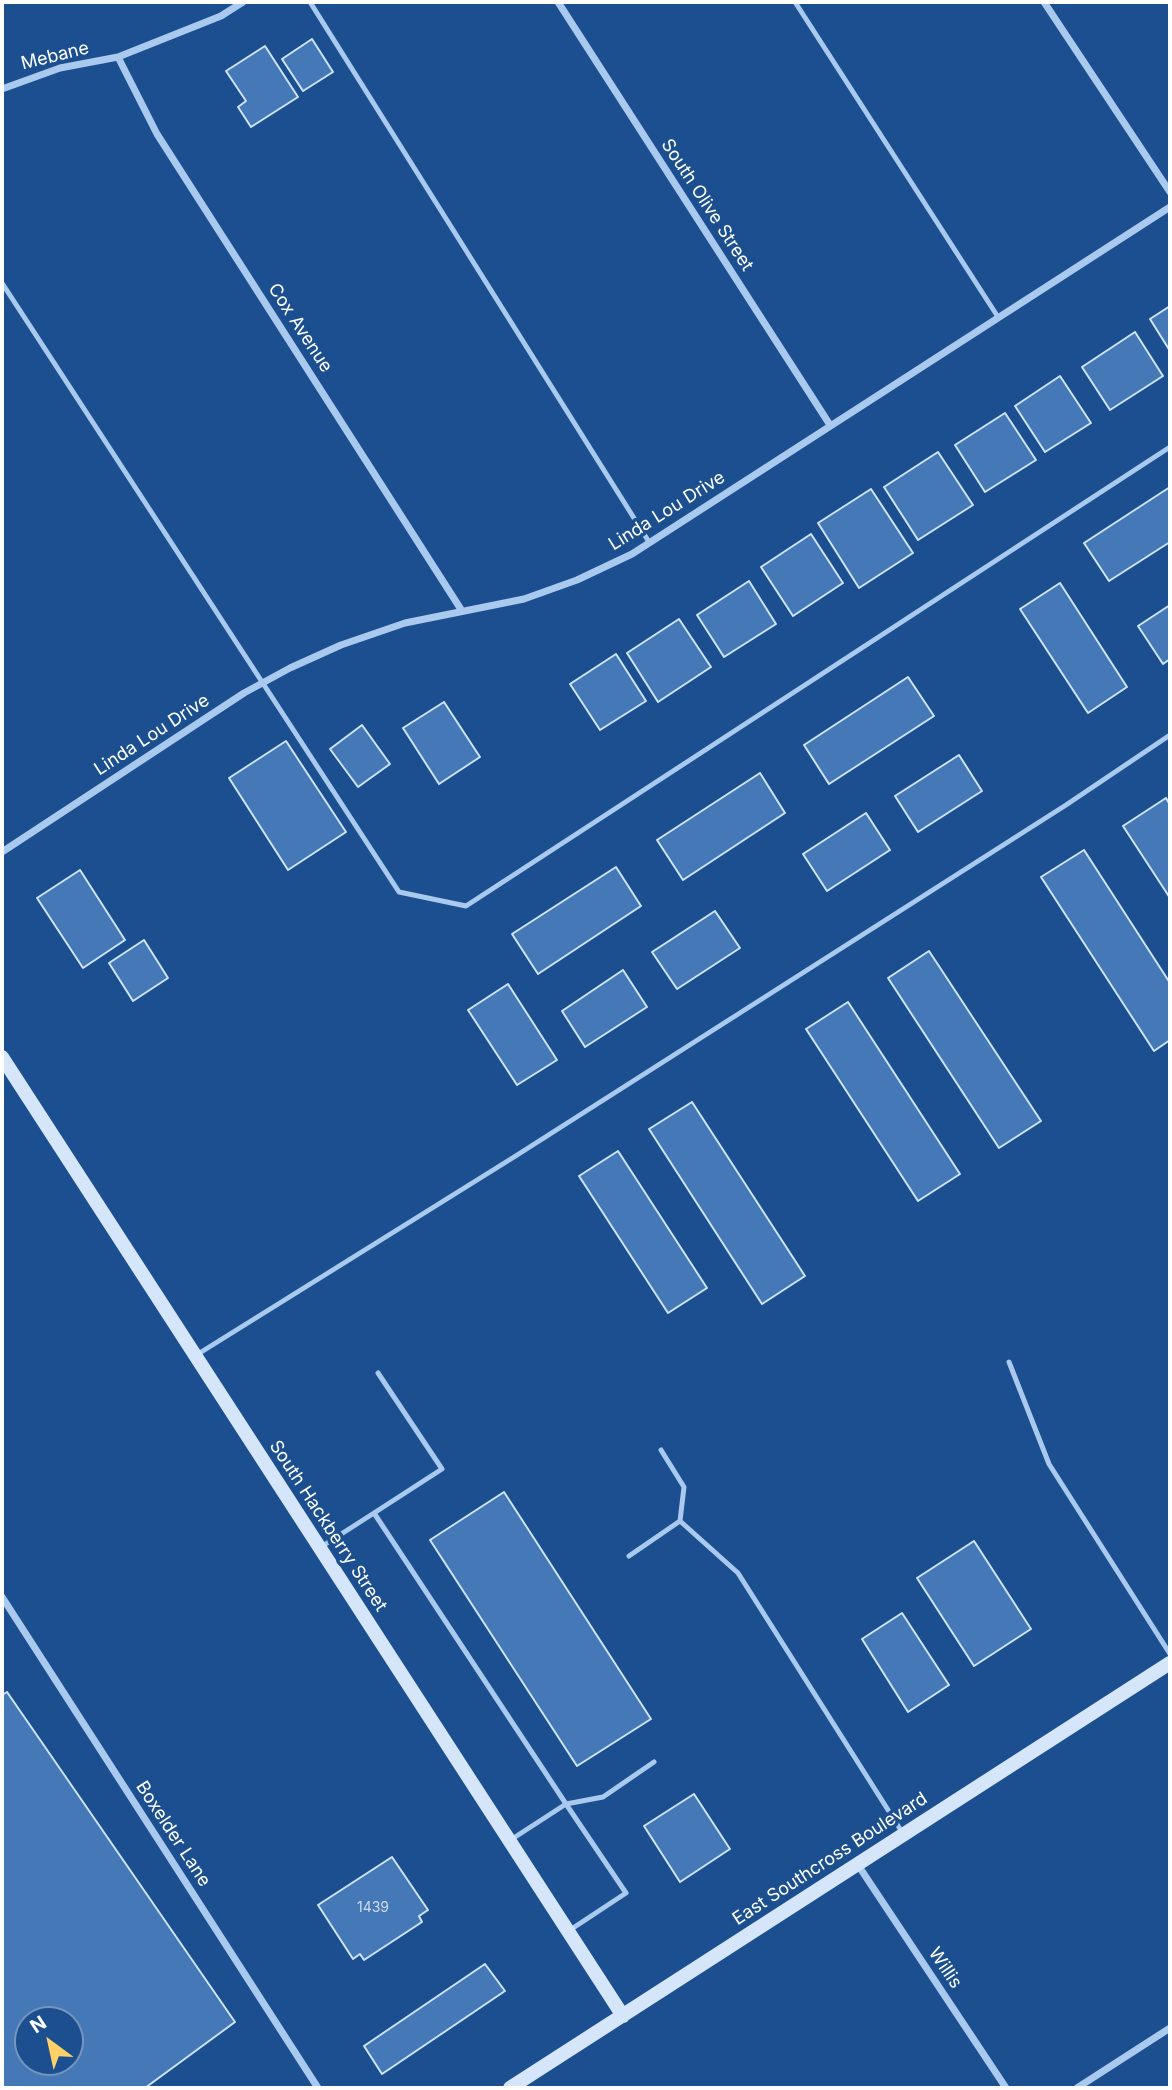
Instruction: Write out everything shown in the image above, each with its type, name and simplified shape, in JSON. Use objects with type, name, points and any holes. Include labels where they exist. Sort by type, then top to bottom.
[{"type":"main road","name":"South Hackberry Street","points":[[2,1056],[623,2016]]},
{"type":"main road","name":"East Southcross Boulevard","points":[[510,2088],[1170,1663]]},
{"type":"street","name":"Mebane","points":[[2,89],[60,68],[118,57],[221,16],[243,2]]},
{"type":"street","name":"South Olive Street","points":[[558,2],[830,425]]},
{"type":"street","points":[[1044,2],[1170,192]]},
{"type":"street","name":"Cox Avenue","points":[[118,57],[157,134],[462,611]]},
{"type":"street","name":"Linda Lou Drive","points":[[2,852],[263,683],[341,645],[405,623],[535,595],[577,580],[632,554],[1170,207]]},
{"type":"street","name":"Boxelder Lane","points":[[2,1597],[318,2088]]},
{"type":"street","name":"Willis","points":[[858,1865],[1006,2088]]},
{"type":"street","points":[[1077,2088],[1170,2028]]},
{"type":"lane","points":[[310,2],[649,542]]},
{"type":"lane","points":[[795,2],[998,317]]},
{"type":"lane","points":[[2,283],[399,892],[466,906],[1170,447]]},
{"type":"lane","points":[[195,1356],[526,1150],[1066,805],[1170,735]]},
{"type":"lane","points":[[1009,1362],[1049,1464],[1133,1600],[1170,1654]]},
{"type":"lane","points":[[320,1548],[442,1469],[378,1373]]},
{"type":"lane","points":[[629,1556],[680,1521],[684,1488],[661,1450]]},
{"type":"lane","points":[[374,1513],[626,1894],[568,1931]]},
{"type":"lane","points":[[680,1521],[738,1573],[904,1835]]},
{"type":"lane","points":[[509,1841],[566,1804],[603,1797],[654,1762]]},
{"type":"building","points":[[312,39],[333,72],[303,91],[282,59]]},
{"type":"building","points":[[265,46],[298,97],[251,127],[238,107],[246,101],[226,71]]},
{"type":"building","points":[[1170,306],[1170,351],[1150,319]]},
{"type":"building","points":[[1135,332],[1163,376],[1110,410],[1082,367]]},
{"type":"building","points":[[1060,376],[1091,423],[1045,452],[1015,406]]},
{"type":"building","points":[[1005,413],[1036,460],[985,492],[955,445]]},
{"type":"building","points":[[938,452],[973,505],[918,540],[884,487]]},
{"type":"building","points":[[1170,487],[1170,542],[1109,581],[1084,543]]},
{"type":"building","points":[[871,489],[913,553],[859,588],[818,523]]},
{"type":"building","points":[[811,534],[843,583],[793,616],[761,567]]},
{"type":"building","points":[[749,581],[776,624],[724,657],[697,615]]},
{"type":"building","points":[[1060,583],[1127,687],[1088,713],[1020,609]]},
{"type":"building","points":[[1170,605],[1170,659],[1163,664],[1138,626]]},
{"type":"building","points":[[679,619],[711,667],[658,702],[627,653]]},
{"type":"building","points":[[616,654],[646,701],[600,730],[570,684]]},
{"type":"building","points":[[908,677],[934,716],[829,784],[804,745]]},
{"type":"building","points":[[444,702],[480,757],[439,784],[403,728]]},
{"type":"building","points":[[362,725],[390,764],[358,787],[330,749]]},
{"type":"building","points":[[286,741],[346,832],[288,870],[229,778]]},
{"type":"building","points":[[959,755],[982,791],[918,832],[895,796]]},
{"type":"building","points":[[760,773],[785,813],[683,880],[657,840]]},
{"type":"building","points":[[1166,798],[1170,805],[1170,898],[1123,826]]},
{"type":"building","points":[[866,813],[890,850],[827,891],[803,854]]},
{"type":"building","points":[[1084,850],[1170,983],[1170,1040],[1154,1051],[1041,877]]},
{"type":"building","points":[[616,867],[641,906],[538,974],[512,934]]},
{"type":"building","points":[[80,870],[125,940],[83,968],[37,898]]},
{"type":"building","points":[[715,911],[740,948],[677,989],[652,952]]},
{"type":"building","points":[[144,940],[168,978],[133,1001],[109,963]]},
{"type":"building","points":[[929,951],[1041,1121],[999,1148],[888,978]]},
{"type":"building","points":[[623,970],[647,1007],[585,1047],[562,1011]]},
{"type":"building","points":[[508,984],[557,1060],[517,1085],[468,1010]]},
{"type":"building","points":[[848,1002],[960,1174],[918,1201],[806,1029]]},
{"type":"building","points":[[692,1102],[805,1276],[762,1304],[649,1129]]},
{"type":"building","points":[[618,1151],[707,1288],[668,1313],[579,1176]]},
{"type":"building","points":[[504,1492],[651,1719],[577,1766],[430,1540]]},
{"type":"building","points":[[974,1541],[1031,1629],[974,1666],[917,1578]]},
{"type":"building","points":[[902,1613],[949,1685],[908,1712],[862,1639]]},
{"type":"building","points":[[7,1692],[235,2022],[145,2088],[2,2088],[2,1695]]},
{"type":"building","points":[[694,1794],[730,1849],[680,1882],[644,1826]]},
{"type":"building","points":[[392,1857],[428,1910],[419,1916],[422,1922],[364,1960],[360,1954],[353,1959],[318,1905]]},
{"type":"building","points":[[485,1964],[505,1991],[382,2074],[364,2046]]}]
